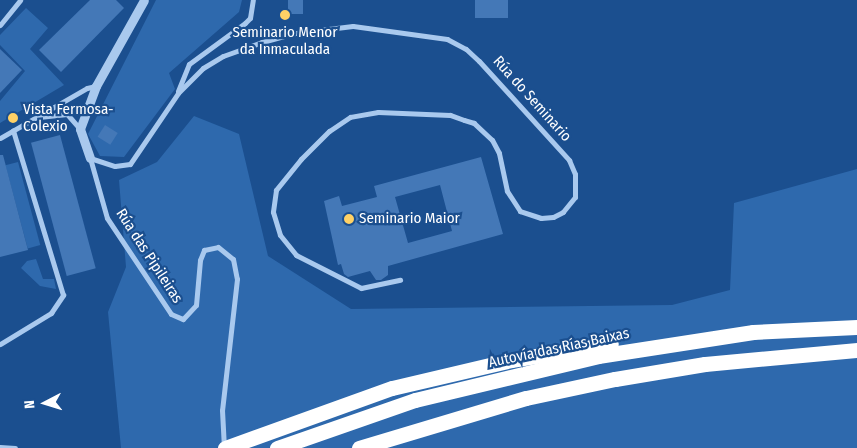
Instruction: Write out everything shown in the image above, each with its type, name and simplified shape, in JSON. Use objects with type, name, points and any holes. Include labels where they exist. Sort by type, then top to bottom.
[{"type":"highway","name":"Autovía das Rías Baixas","points":[[277,448],[415,400],[504,376],[686,340],[753,332],[857,327]]},
{"type":"highway","points":[[225,448],[392,388],[511,360],[687,332],[753,332]]},
{"type":"highway","points":[[358,448],[526,398],[615,379],[705,364],[857,350]]},
{"type":"street","points":[[0,25],[20,0]]},
{"type":"street","points":[[80,129],[96,86],[144,0]]},
{"type":"street","points":[[178,93],[189,64],[246,24],[250,18],[253,0]]},
{"type":"street","name":"Rúa do Seminario","points":[[90,158],[115,166],[130,164],[178,93],[203,68],[223,56],[278,38],[330,27],[380,28],[432,35],[466,49],[569,160],[575,174],[574,197],[563,212],[541,218],[520,211],[507,190],[499,153],[492,140],[474,123],[450,116],[378,112],[350,117],[329,132],[290,170],[272,199],[280,235],[296,255],[362,288],[400,280]]},
{"type":"street","points":[[0,138],[87,88],[96,86]]},
{"type":"street","points":[[36,117],[67,114],[80,129],[90,158]]},
{"type":"street","points":[[0,344],[57,308],[63,294],[60,282],[52,268],[13,130]]},
{"type":"street","name":"Rúa das Pipileiras","points":[[90,158],[107,218],[171,314],[184,319],[196,305],[200,260],[204,250],[218,247],[233,259],[237,279],[222,432],[225,448]]},
{"type":"street","points":[[0,447],[15,448]]},
{"type":"shaded area","points":[[156,0],[242,0],[239,12],[169,73],[175,89],[124,157],[100,156],[88,134]]},
{"type":"shaded area","points":[[26,8],[48,28],[30,49],[64,85],[0,123],[0,101],[25,71],[0,45],[0,35]]},
{"type":"shaded area","points":[[194,116],[239,134],[268,256],[351,309],[672,305],[730,290],[734,203],[857,169],[857,448],[121,448],[108,312],[126,267],[119,180],[157,162]]},
{"type":"shaded area","points":[[18,162],[40,245],[28,248],[5,165]]},
{"type":"shaded area","points":[[36,259],[43,279],[54,279],[56,289],[40,286],[21,268],[27,261]]},
{"type":"building","points":[[90,0],[116,0],[124,8],[61,72],[39,50]]},
{"type":"building","name":"Seminario Menor da Inmaculada","points":[[288,0],[303,0],[303,14],[288,14]]},
{"type":"building","points":[[475,0],[508,0],[508,18],[475,18]]},
{"type":"building","points":[[0,49],[22,70],[0,93]]},
{"type":"building","points":[[105,125],[118,133],[110,145],[98,137]]},
{"type":"building","points":[[60,135],[96,268],[67,276],[31,143]]},
{"type":"building","points":[[0,155],[3,155],[28,250],[0,257]]},
{"type":"building","name":"Seminario Maior","points":[[481,157],[503,234],[388,266],[388,275],[381,280],[376,280],[370,271],[348,277],[344,274],[341,264],[338,265],[324,201],[339,196],[342,206],[377,197],[374,186]],"holes":[[[440,185],[452,231],[408,243],[395,197]]]},
{"type":"place","name":"Seminario Menor da Inmaculada","points":[[285,15]]},
{"type":"place","name":"Vista Fermosa- Colexio","points":[[13,118]]},
{"type":"place","name":"Seminario Maior","points":[[349,219]]}]
